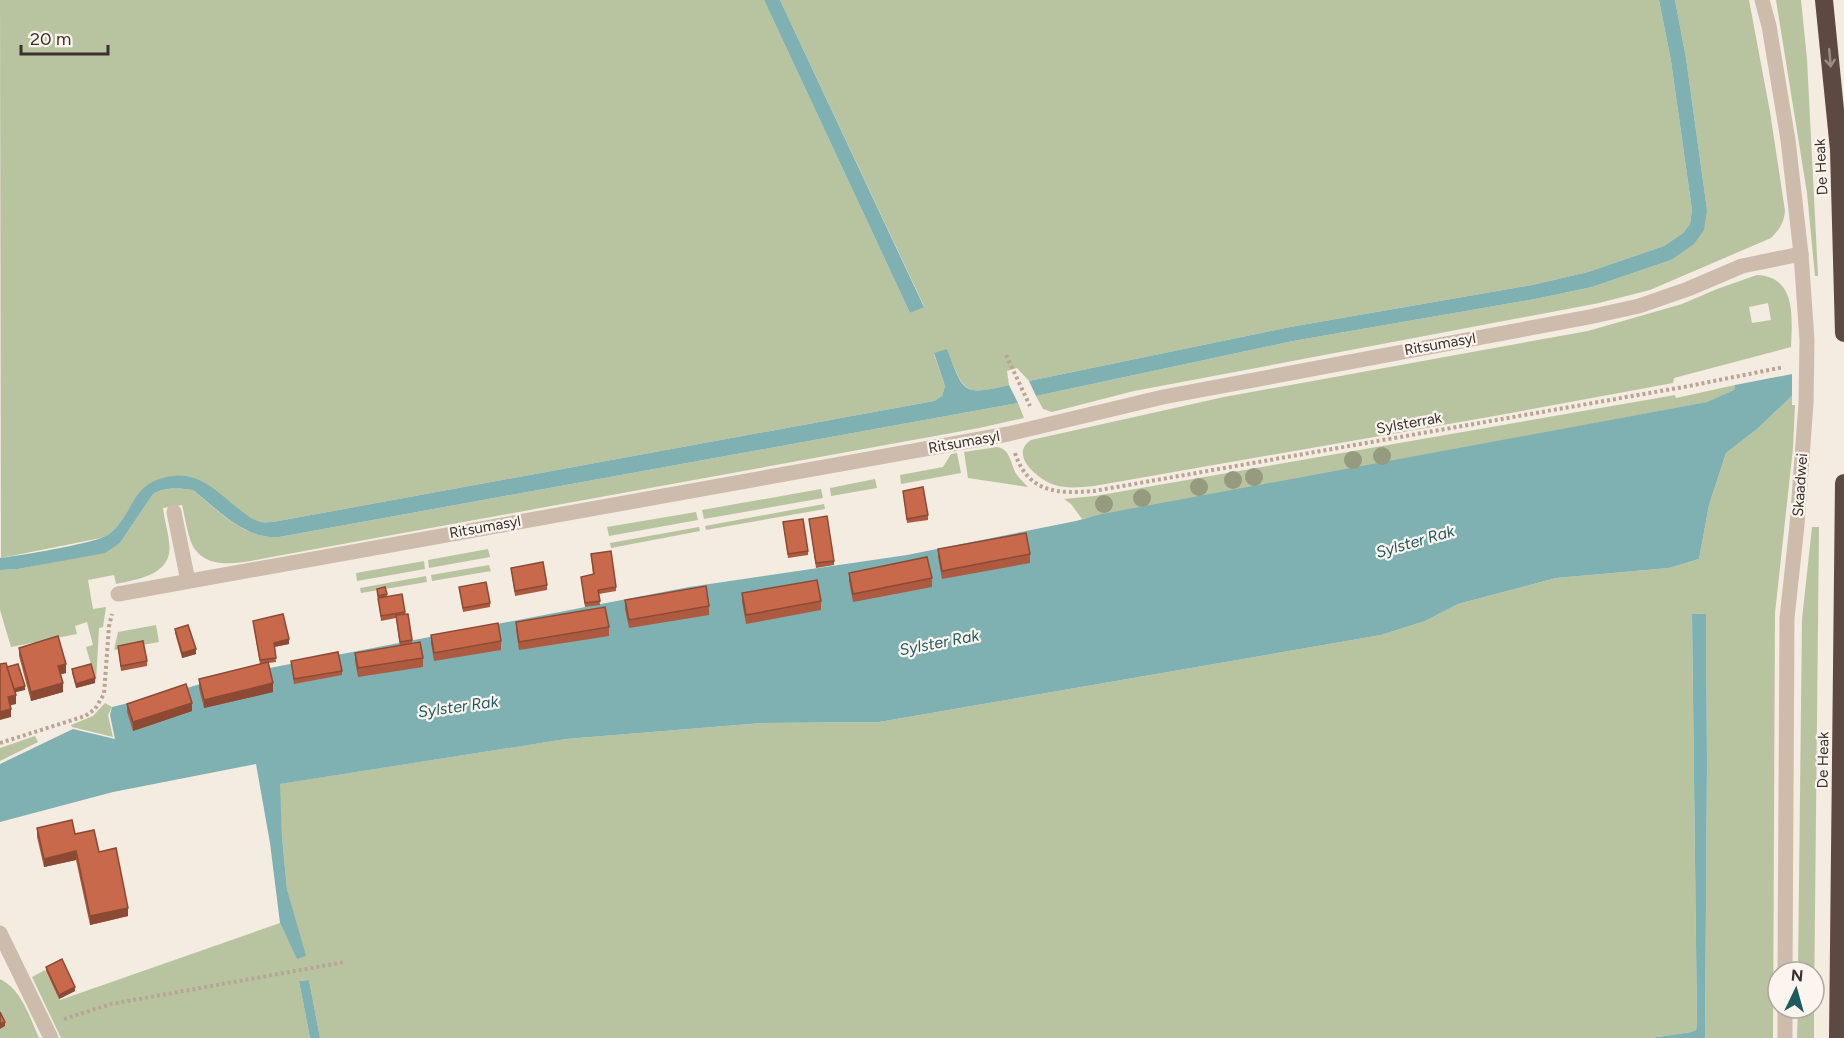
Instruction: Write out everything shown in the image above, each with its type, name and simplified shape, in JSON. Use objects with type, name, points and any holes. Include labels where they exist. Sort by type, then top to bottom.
[{"type":"highway","name":"De Heak","points":[[1824,0],[1839,150],[1844,332]]},
{"type":"highway","name":"De Heak","points":[[1838,1038],[1844,483]]},
{"type":"street","name":"Skaadwei","points":[[1762,0],[1769,26],[1788,140],[1801,254],[1807,339],[1806,403],[1787,618],[1785,960]]},
{"type":"street","name":"Ritsumasyl","points":[[118,594],[1008,434],[1163,397],[1613,312],[1688,289],[1742,266],[1801,254]]},
{"type":"street","points":[[174,512],[188,581]]},
{"type":"street","points":[[0,933],[6,959],[48,1033]]},
{"type":"street","points":[[1785,1020],[1785,1038]]},
{"type":"path","points":[[1006,355],[1039,425]]},
{"type":"path","name":"Sylsterrak","points":[[1008,434],[1017,460],[1034,482],[1054,492],[1094,491],[1677,388],[1788,366]]},
{"type":"path","points":[[0,743],[85,716],[95,709],[104,694],[108,630]]},
{"type":"path","points":[[48,1033],[69,1017],[111,1004],[345,962]]},
{"type":"green space","points":[[0,0],[764,0],[910,313],[924,306],[780,0],[1659,0],[1671,61],[1692,210],[1690,224],[1683,233],[1664,246],[1588,272],[1532,285],[1290,327],[1029,381],[1017,368],[1007,371],[1009,385],[982,390],[967,388],[962,383],[947,350],[934,354],[945,386],[942,396],[934,401],[273,522],[259,523],[173,476],[106,537],[1,558]]},
{"type":"green space","points":[[1675,0],[1749,0],[1770,112],[1785,211],[1781,226],[1771,238],[1650,290],[1599,303],[1134,391],[1052,412],[1043,409],[1036,396],[1293,341],[1592,287],[1671,260],[1707,210],[1686,58]]},
{"type":"green space","points":[[1776,0],[1801,0],[1807,59],[1818,276],[1815,276],[1807,193]]},
{"type":"green space","points":[[1757,275],[1770,277],[1779,283],[1786,291],[1789,301],[1792,324],[1791,347],[1674,378],[1673,383],[1094,486],[1055,485],[1034,473],[1024,460],[1025,446],[1031,440],[1224,397],[1588,331],[1682,304]],"holes":[[[1768,303],[1771,320],[1752,323],[1749,307]]]},
{"type":"green space","points":[[1735,385],[1734,390],[1708,402],[1082,519],[1071,504],[1064,499],[1095,496],[1675,395],[1676,398]]},
{"type":"green space","points":[[1792,396],[1792,405],[1795,405],[1793,448],[1775,613],[1773,960],[1766,960],[1766,1020],[1773,1020],[1773,1038],[1705,1038],[1706,614],[1692,615],[1697,1024],[1696,1030],[1691,1032],[1651,1038],[320,1038],[309,980],[299,981],[310,1038],[61,1038],[32,977],[45,970],[60,1000],[280,923],[297,958],[305,956],[287,889],[279,784],[566,739],[762,723],[879,722],[1381,635],[1425,621],[1458,604],[1556,578],[1669,568],[1699,559],[1709,505],[1726,453],[1757,429]]},
{"type":"green space","points":[[1018,403],[1024,418],[979,428],[242,562],[217,562],[198,553],[191,542],[182,505],[163,508],[169,553],[161,568],[145,577],[116,584],[114,575],[88,580],[93,609],[106,607],[103,627],[99,628],[96,682],[86,647],[93,645],[87,622],[75,626],[77,634],[11,647],[0,610],[0,570],[18,569],[105,552],[120,543],[153,494],[162,490],[193,490],[244,529],[267,537],[279,537]]},
{"type":"green space","points":[[1002,448],[1008,454],[1017,475],[1028,487],[968,478],[964,452]]},
{"type":"green space","points":[[957,453],[961,473],[901,484],[900,475],[943,467],[951,454]]},
{"type":"green space","points":[[875,479],[877,488],[831,496],[830,488]]},
{"type":"green space","points":[[821,489],[823,498],[704,519],[702,510]]},
{"type":"green space","points":[[824,504],[825,509],[706,530],[705,526]]},
{"type":"green space","points":[[696,512],[698,520],[609,536],[607,527]]},
{"type":"green space","points":[[699,527],[700,531],[611,548],[610,543]]},
{"type":"green space","points":[[1812,527],[1819,527],[1814,960],[1798,960],[1802,619]]},
{"type":"green space","points":[[488,549],[490,557],[429,568],[428,560]]},
{"type":"green space","points":[[424,561],[425,569],[357,581],[356,573]]},
{"type":"green space","points":[[489,565],[491,571],[432,581],[431,575]]},
{"type":"green space","points":[[426,576],[427,582],[361,593],[360,588]]},
{"type":"green space","points":[[156,625],[159,642],[114,650],[118,632]]},
{"type":"green space","points":[[105,703],[112,707],[108,715],[113,737],[72,727],[71,725],[93,716]]},
{"type":"green space","points":[[35,736],[38,742],[0,761],[0,748]]},
{"type":"green space","points":[[0,979],[8,984],[19,997],[39,1038],[0,1038]]},
{"type":"green space","points":[[1798,1020],[1814,1020],[1814,1038],[1797,1038]]},
{"type":"water","points":[[764,0],[780,0],[924,307],[910,313]]},
{"type":"water","points":[[1659,0],[1675,0],[1686,58],[1707,210],[1704,230],[1694,244],[1671,260],[1592,287],[1293,341],[1036,396],[1029,381],[1290,327],[1532,285],[1588,272],[1664,246],[1683,233],[1690,224],[1692,210],[1671,61]]},
{"type":"water","points":[[947,349],[957,375],[967,388],[982,390],[1009,385],[1018,403],[279,537],[267,537],[244,529],[193,490],[167,489],[153,494],[120,543],[105,553],[18,569],[0,570],[0,558],[73,545],[108,535],[124,517],[140,492],[158,479],[173,476],[193,478],[211,487],[254,520],[273,522],[934,401],[942,396],[945,386],[934,353]]},
{"type":"water","name":"Sylster Rak","points":[[1844,364],[1792,396],[1757,429],[1726,453],[1709,505],[1699,559],[1669,568],[1556,578],[1458,604],[1425,621],[1381,635],[879,722],[762,723],[566,739],[280,784],[287,889],[306,956],[297,959],[280,923],[270,843],[256,764],[113,792],[0,822],[0,764],[73,729],[115,739],[110,715],[112,707],[228,676],[689,587],[907,555],[1102,514],[1707,402],[1734,390],[1735,385]]},
{"type":"water","points":[[1692,614],[1706,614],[1705,1038],[1651,1038],[1691,1032],[1696,1030],[1697,1024]]},
{"type":"water","points":[[309,980],[320,1038],[310,1038],[299,981]]},
{"type":"pier","points":[[1844,361],[1844,388],[1792,400],[1792,371]]},
{"type":"building","points":[[923,487],[928,515],[907,519],[903,491]]},
{"type":"building","points":[[827,516],[834,561],[816,563],[809,519]]},
{"type":"building","points":[[803,519],[808,551],[788,554],[783,522]]},
{"type":"building","points":[[1026,533],[1030,554],[942,571],[938,549]]},
{"type":"building","points":[[611,551],[616,587],[598,590],[600,601],[585,603],[581,577],[594,574],[591,554]]},
{"type":"building","points":[[927,557],[932,578],[853,594],[849,573]]},
{"type":"building","points":[[543,562],[547,585],[515,591],[511,568]]},
{"type":"building","points":[[817,580],[821,601],[746,615],[742,593]]},
{"type":"building","points":[[486,582],[490,603],[463,608],[459,587]]},
{"type":"building","points":[[706,586],[709,606],[629,620],[625,600]]},
{"type":"building","points":[[385,587],[387,594],[378,596],[377,589]]},
{"type":"building","points":[[402,594],[405,612],[381,616],[378,598]]},
{"type":"building","points":[[605,607],[609,627],[519,642],[516,622]]},
{"type":"building","points":[[283,614],[289,639],[274,643],[276,658],[260,660],[253,621]]},
{"type":"building","points":[[408,614],[412,640],[400,642],[396,615]]},
{"type":"building","points":[[498,623],[501,641],[434,653],[431,635]]},
{"type":"building","points":[[188,625],[196,649],[182,653],[175,629]]},
{"type":"building","points":[[58,636],[66,664],[58,666],[63,683],[31,692],[19,648]]},
{"type":"building","points":[[143,641],[147,661],[121,666],[118,646]]},
{"type":"building","points":[[420,642],[423,658],[358,668],[355,653]]},
{"type":"building","points":[[338,652],[342,671],[294,679],[291,661]]},
{"type":"building","points":[[268,662],[273,683],[204,700],[199,679]]},
{"type":"building","points":[[6,663],[16,695],[8,697],[11,709],[0,712],[0,664]]},
{"type":"building","points":[[18,664],[25,686],[14,689],[7,667]]},
{"type":"building","points":[[91,664],[95,678],[76,684],[72,669]]},
{"type":"building","points":[[186,684],[192,703],[133,722],[127,704]]},
{"type":"building","points":[[72,820],[75,834],[94,830],[99,852],[116,848],[128,908],[90,916],[76,851],[44,859],[37,828]]},
{"type":"building","points":[[62,959],[75,987],[59,995],[46,967]]},
{"type":"building","points":[[0,1012],[5,1022],[0,1024]]}]
